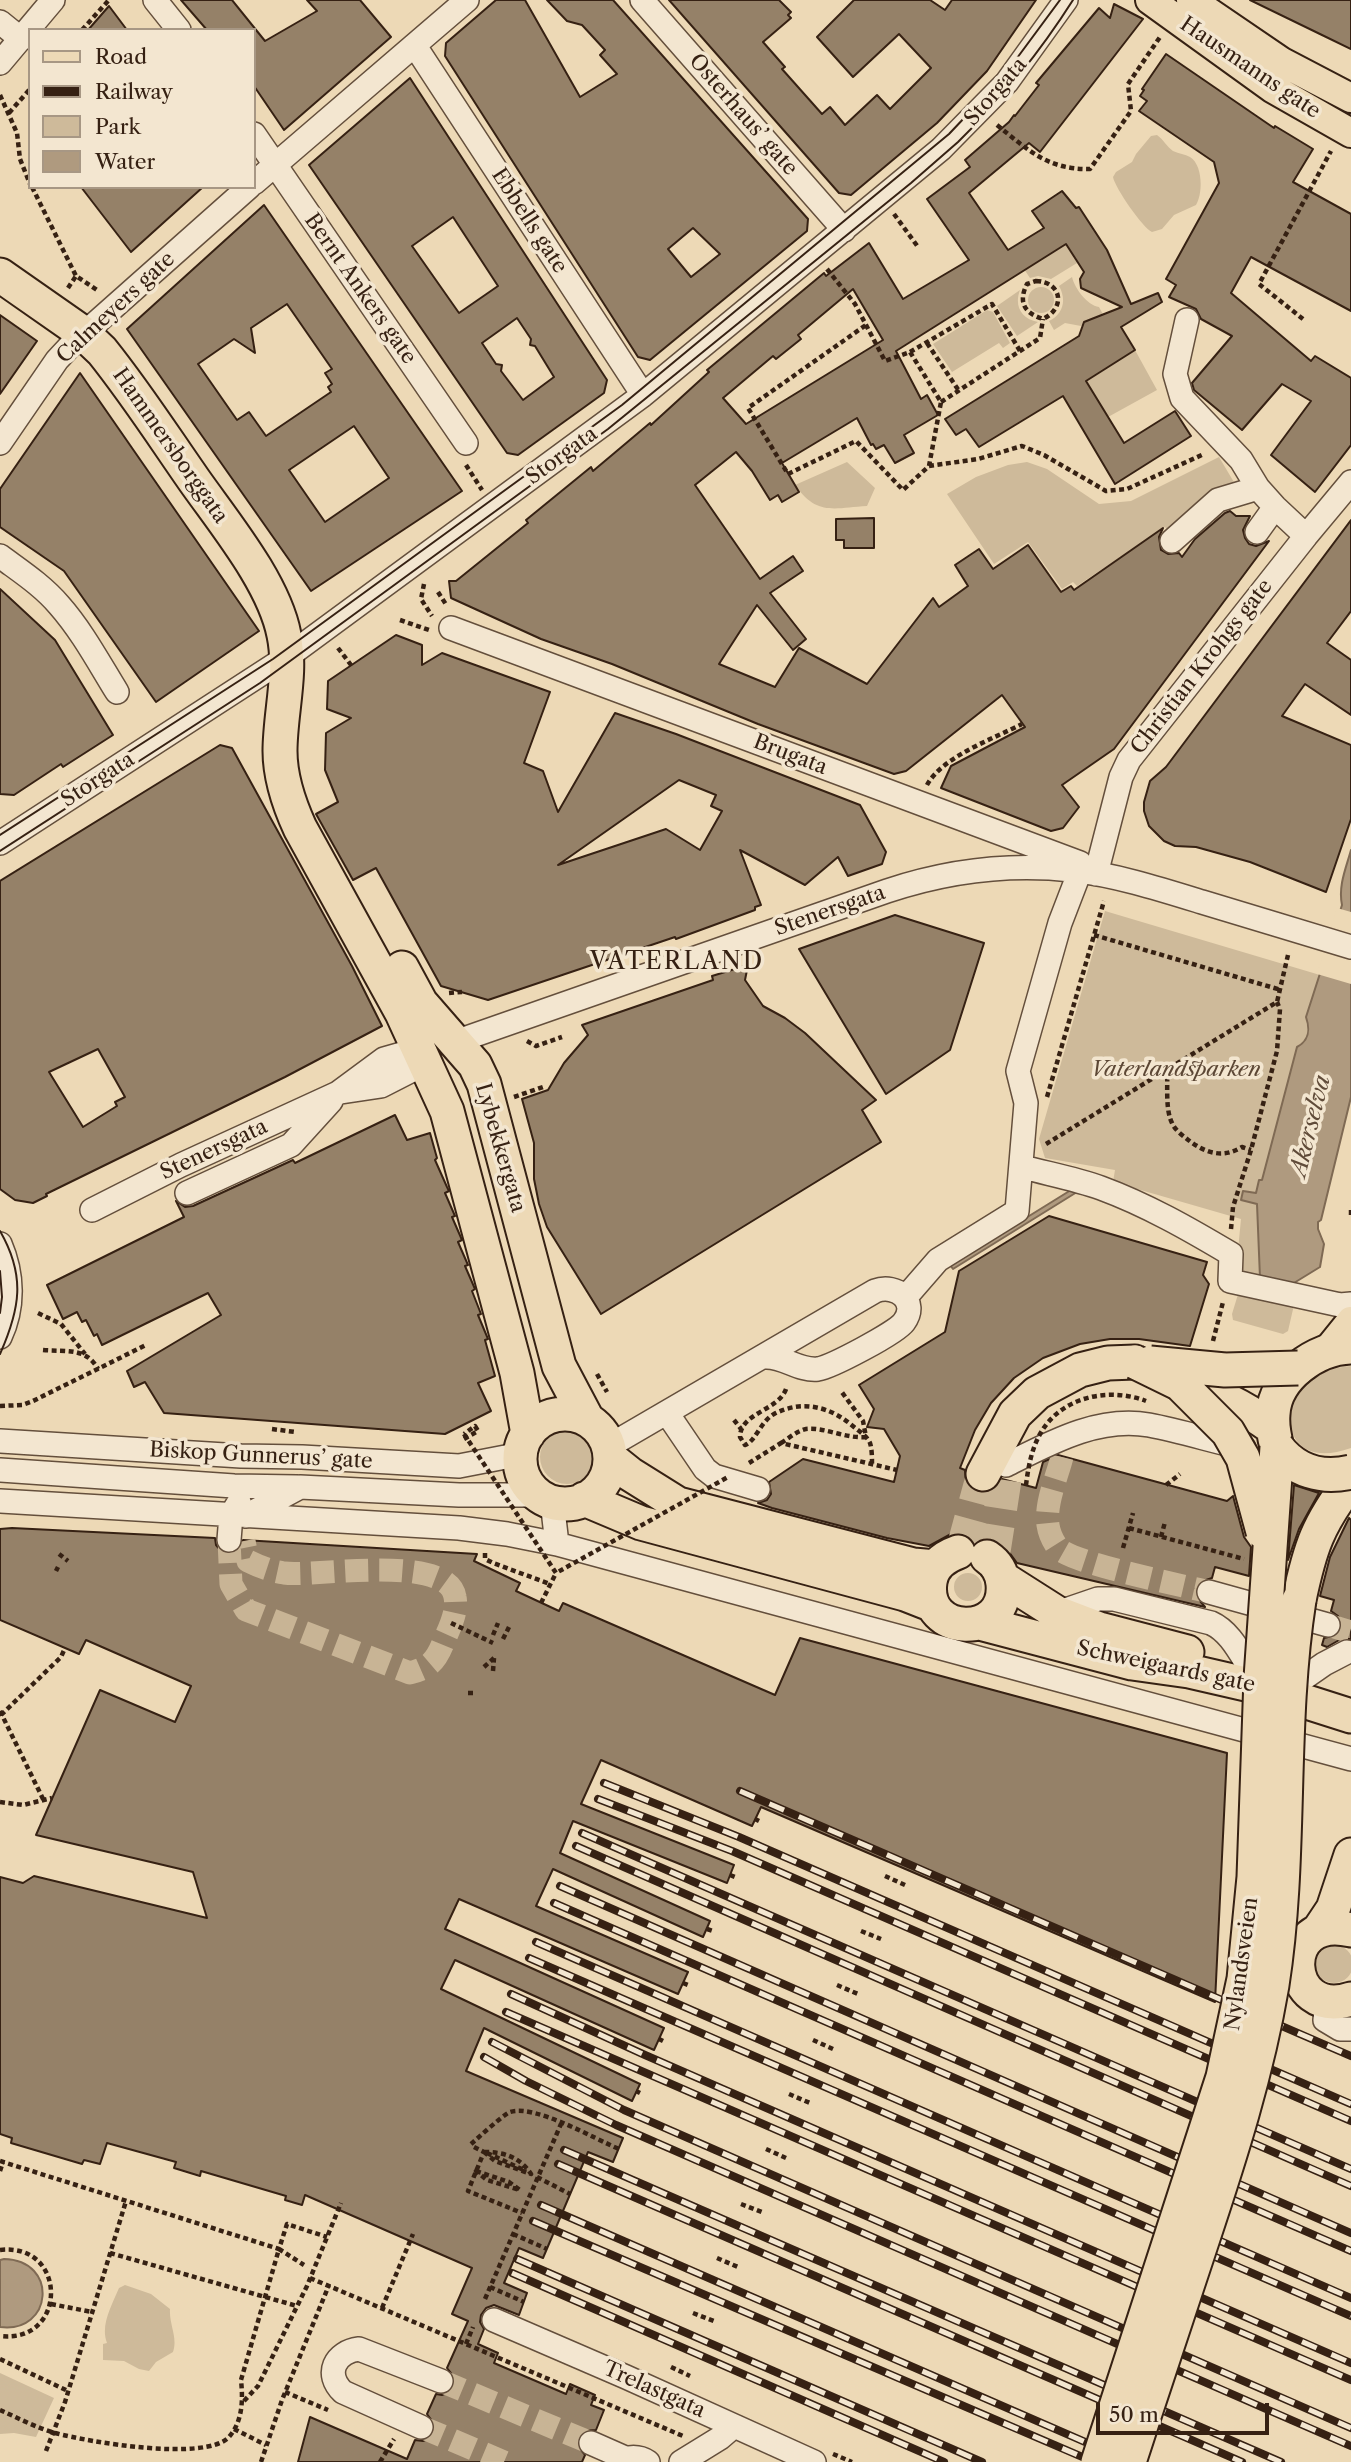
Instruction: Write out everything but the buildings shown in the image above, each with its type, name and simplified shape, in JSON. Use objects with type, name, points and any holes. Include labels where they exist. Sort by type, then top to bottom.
[{"type":"highway","name":"Hammersborggata","points":[[0,275],[83,333],[121,375],[259,575],[280,616],[287,657]]},
{"type":"highway","name":"Lybekkergata","points":[[287,657],[280,754],[287,795],[300,828],[423,1056],[451,1124],[514,1360],[524,1444]]},
{"type":"highway","name":"Lybekkergata","points":[[348,916],[396,957],[421,1003],[475,1065],[484,1084],[559,1366],[587,1419]]},
{"type":"highway","points":[[423,1056],[455,1042]]},
{"type":"highway","points":[[1004,1469],[1007,1427],[1025,1403],[1050,1384],[1080,1370],[1108,1363],[1135,1362],[1225,1370],[1325,1356]]},
{"type":"highway","name":"Nylandsveien","points":[[1098,2462],[1216,2100],[1244,1979],[1254,1877],[1260,1558],[1275,1438],[1273,1412],[1276,1398],[1285,1382],[1325,1356]]},
{"type":"highway","points":[[1135,1362],[1180,1384],[1221,1396],[1275,1438],[1289,1460],[1308,1472],[1351,1473]]},
{"type":"highway","points":[[1180,1384],[1203,1405],[1236,1444],[1248,1474],[1260,1558]]},
{"type":"highway","points":[[562,1414],[587,1419],[599,1429],[610,1452],[609,1471],[596,1492],[558,1499],[530,1486],[524,1476],[524,1444],[539,1423],[562,1414]]},
{"type":"highway","name":"Schweigaards gate","points":[[610,1452],[630,1474],[678,1504],[913,1565],[978,1562],[1057,1614],[1099,1629],[1351,1692]]},
{"type":"highway","name":"Nylandsveien","points":[[1129,2462],[1230,2157],[1261,2043],[1272,1984],[1281,1905],[1289,1687],[1296,1620],[1309,1553],[1315,1537],[1331,1508],[1351,1481]]},
{"type":"highway","name":"Schweigaards gate","points":[[558,1499],[905,1594],[933,1605],[940,1614],[958,1624],[980,1623],[1132,1663],[1189,1671],[1263,1688],[1351,1716]]},
{"type":"highway","points":[[933,1605],[929,1592],[930,1579],[978,1562],[1004,1591],[1000,1605],[991,1616],[980,1623]]},
{"type":"highway","points":[[1132,1663],[1238,1702],[1351,1733]]},
{"type":"highway","points":[[1339,2000],[1314,1997],[1304,1987],[1298,1975],[1297,1962],[1300,1949],[1308,1937],[1335,1930],[1333,1909],[1351,1854]]},
{"type":"main road","name":"Hausmanns gate","points":[[1150,0],[1272,88],[1341,142]]},
{"type":"main road","name":"Hausmanns gate","points":[[1191,0],[1282,62],[1351,98]]},
{"type":"main road","name":"Nylandsveien","points":[[1325,1356],[1351,1321]]},
{"type":"street","points":[[30,28],[54,0]]},
{"type":"street","points":[[155,0],[176,28]]},
{"type":"street","points":[[256,181],[467,0]]},
{"type":"street","name":"Osterhaus’ gate","points":[[642,0],[844,230]]},
{"type":"street","name":"Storgata","points":[[0,843],[287,657],[643,395],[933,157],[988,104],[1030,52],[1066,0]]},
{"type":"street","points":[[0,22],[20,39]]},
{"type":"street","points":[[0,63],[28,30]]},
{"type":"street","name":"Ebbells gate","points":[[415,46],[643,395]]},
{"type":"street","name":"Bernt Ankers gate","points":[[256,137],[466,454]]},
{"type":"street","name":"Calmeyers gate","points":[[0,443],[57,360],[83,333],[247,189]]},
{"type":"street","points":[[1187,320],[1175,374],[1182,397],[1241,460],[1258,488],[1306,536]]},
{"type":"street","name":"Christian Krohgs gate","points":[[905,1298],[938,1260],[1017,1211],[1026,1103],[1018,1071],[1060,923],[1091,871],[1121,777],[1129,761],[1351,482]]},
{"type":"street","points":[[1172,541],[1218,500],[1258,488]]},
{"type":"street","points":[[1257,532],[1275,507]]},
{"type":"street","points":[[0,556],[38,584],[58,603],[117,692]]},
{"type":"street","name":"Brugata","points":[[451,628],[1091,871],[1351,947]]},
{"type":"street","name":"Stenersgata","points":[[455,1042],[907,884],[950,873],[983,869],[1091,871]]},
{"type":"street","name":"Stenersgata","points":[[92,1210],[181,1165],[338,1093],[384,1059],[423,1056]]},
{"type":"street","points":[[187,1194],[291,1145],[338,1093]]},
{"type":"street","points":[[1023,1167],[1098,1187],[1141,1204],[1188,1229],[1231,1254],[1230,1281],[1340,1305],[1351,1304]]},
{"type":"street","points":[[0,1337],[8,1315],[10,1292],[3,1250]]},
{"type":"street","points":[[610,1452],[667,1413],[875,1292],[891,1288],[899,1291],[905,1298],[908,1314],[899,1328],[830,1366],[804,1369],[774,1357],[765,1357]]},
{"type":"street","points":[[667,1413],[705,1469],[714,1476],[758,1489]]},
{"type":"street","points":[[1004,1469],[1072,1434],[1115,1424],[1147,1425],[1351,1473]]},
{"type":"street","points":[[1062,1457],[1072,1434]]},
{"type":"street","name":"Biskop Gunnerus’ gate","points":[[0,1441],[459,1466],[524,1444]]},
{"type":"street","points":[[237,1540],[238,1515],[250,1486],[271,1457],[330,1521]]},
{"type":"street","name":"Biskop Gunnerus’ gate","points":[[0,1471],[250,1486],[558,1499]]},
{"type":"street","name":"Biskop Gunnerus’ gate","points":[[238,1515],[300,1488]]},
{"type":"street","points":[[557,1544],[558,1499]]},
{"type":"street","points":[[0,1501],[459,1528],[507,1534],[557,1544],[1351,1759]]},
{"type":"street","points":[[1209,1592],[1328,1625]]},
{"type":"street","points":[[1301,1680],[1343,1657]]},
{"type":"street","points":[[1339,2000],[1325,2020],[1340,2029],[1351,2029]]},
{"type":"street","name":"Trelastgata","points":[[483,2318],[814,2462]]},
{"type":"street","points":[[421,2427],[343,2392],[337,2386],[334,2376],[338,2357],[347,2351],[367,2350],[441,2381]]},
{"type":"street","points":[[681,2462],[734,2426]]},
{"type":"street","points":[[590,2442],[622,2460],[634,2457],[649,2462]]},
{"type":"path","points":[[84,28],[108,1]]},
{"type":"path","points":[[997,125],[1036,157],[1074,170],[1090,169],[1131,111],[1128,84],[1161,35]]},
{"type":"path","points":[[9,113],[28,91]]},
{"type":"path","points":[[0,95],[17,132],[20,159],[28,178]]},
{"type":"path","points":[[1303,319],[1259,284],[1341,142]]},
{"type":"path","points":[[33,189],[76,276],[97,290]]},
{"type":"path","points":[[894,214],[918,247]]},
{"type":"path","points":[[826,268],[855,304],[885,361],[910,352],[992,304],[1020,351]]},
{"type":"path","points":[[68,288],[76,276]]},
{"type":"path","points":[[1036,281],[1046,281],[1054,287],[1058,295],[1053,314],[1043,319],[1028,313],[1023,306],[1022,298],[1027,284],[1036,281]]},
{"type":"path","points":[[941,402],[1040,338],[1043,319]]},
{"type":"path","points":[[866,325],[748,408],[788,474],[856,441],[903,490],[929,466],[978,458],[1021,446],[1044,455],[1106,491],[1127,489],[1227,444]]},
{"type":"path","points":[[927,342],[959,391]]},
{"type":"path","points":[[910,352],[941,402],[929,466]]},
{"type":"path","points":[[466,454],[487,497]]},
{"type":"path","points":[[430,578],[422,587],[423,603],[431,616],[451,628]]},
{"type":"path","points":[[400,620],[427,630],[451,628]]},
{"type":"path","points":[[335,644],[351,665]]},
{"type":"path","points":[[920,804],[928,783],[941,767],[1022,724]]},
{"type":"path","points":[[1044,1106],[1104,901]]},
{"type":"path","points":[[1094,935],[1281,990]]},
{"type":"path","points":[[1057,1137],[1277,1002],[1288,955]]},
{"type":"path","points":[[1231,1216],[1277,1051],[1280,1009],[1277,1002]]},
{"type":"path","points":[[527,1040],[536,1046],[562,1038]]},
{"type":"path","points":[[1167,1068],[1170,1119],[1174,1128],[1199,1148],[1212,1154],[1226,1155],[1242,1147],[1251,1150]]},
{"type":"path","points":[[521,1094],[543,1087]]},
{"type":"path","points":[[1351,1210],[1351,1217]]},
{"type":"path","points":[[1212,1350],[1215,1327],[1230,1281]]},
{"type":"path","points":[[38,1313],[61,1324],[85,1354],[93,1359],[98,1369]]},
{"type":"path","points":[[0,1406],[22,1405],[146,1345]]},
{"type":"path","points":[[43,1350],[85,1354]]},
{"type":"path","points":[[597,1374],[607,1392]]},
{"type":"path","points":[[786,1389],[781,1399],[762,1410],[741,1429],[740,1437],[745,1445],[765,1420],[775,1413],[813,1406],[836,1414],[866,1437],[871,1444],[872,1464]]},
{"type":"path","points":[[841,1391],[863,1421],[866,1437]]},
{"type":"path","points":[[1004,1469],[1038,1438],[1046,1425],[1063,1408],[1075,1402],[1101,1395],[1127,1395],[1147,1401]]},
{"type":"path","points":[[734,1420],[741,1429]]},
{"type":"path","points":[[541,1603],[556,1573],[728,1477],[796,1433],[808,1429],[857,1438],[866,1437]]},
{"type":"path","points":[[464,1436],[556,1573]]},
{"type":"path","points":[[781,1443],[897,1470]]},
{"type":"path","points":[[1166,1485],[1180,1474]]},
{"type":"path","points":[[1124,1548],[1133,1513]]},
{"type":"path","points":[[1161,1537],[1165,1522]]},
{"type":"path","points":[[1129,1528],[1260,1558]]},
{"type":"path","points":[[485,1548],[485,1559],[492,1563],[550,1584]]},
{"type":"path","points":[[59,1554],[68,1561]]},
{"type":"path","points":[[451,1623],[493,1643]]},
{"type":"path","points":[[493,1635],[498,1623]]},
{"type":"path","points":[[503,1639],[509,1627]]},
{"type":"path","points":[[44,1801],[1,1714],[61,1657],[65,1648]]},
{"type":"path","points":[[494,1658],[489,1669],[494,1658]]},
{"type":"path","points":[[468,1693],[475,1693]]},
{"type":"path","points":[[0,1802],[23,1805],[52,1798]]},
{"type":"path","points":[[885,1876],[905,1885]]},
{"type":"path","points":[[861,1931],[881,1939]]},
{"type":"path","points":[[837,1985],[858,1994]]},
{"type":"path","points":[[813,2040],[833,2049]]},
{"type":"path","points":[[789,2094],[810,2103]]},
{"type":"path","points":[[570,2194],[531,2174],[495,2161],[472,2146],[510,2112],[522,2111],[533,2113],[619,2149]]},
{"type":"path","points":[[466,2344],[483,2318],[490,2287],[561,2124]]},
{"type":"path","points":[[766,2149],[786,2158]]},
{"type":"path","points":[[484,2152],[468,2191],[522,2213]]},
{"type":"path","points":[[484,2152],[498,2152],[523,2162],[531,2174]]},
{"type":"path","points":[[0,2171],[1,2162],[279,2249],[304,2265]]},
{"type":"path","points":[[476,2171],[487,2180],[530,2194]]},
{"type":"path","points":[[46,2451],[68,2391],[126,2201]]},
{"type":"path","points":[[0,2410],[54,2432],[130,2447],[189,2449],[219,2444],[228,2438],[243,2402],[258,2386],[310,2277],[341,2203]]},
{"type":"path","points":[[741,2204],[762,2213]]},
{"type":"path","points":[[243,2402],[240,2380],[287,2224],[327,2237]]},
{"type":"path","points":[[382,2308],[413,2234]]},
{"type":"path","points":[[513,2234],[547,2249]]},
{"type":"path","points":[[0,2250],[17,2250],[30,2255],[41,2264],[52,2290],[51,2304],[36,2327],[24,2334],[0,2336]]},
{"type":"path","points":[[110,2253],[296,2306]]},
{"type":"path","points":[[718,2258],[738,2267]]},
{"type":"path","points":[[310,2277],[706,2446]]},
{"type":"path","points":[[261,2462],[329,2285]]},
{"type":"path","points":[[490,2287],[524,2302]]},
{"type":"path","points":[[51,2304],[92,2312]]},
{"type":"path","points":[[693,2313],[714,2321]]},
{"type":"path","points":[[0,2359],[68,2391]]},
{"type":"path","points":[[671,2367],[690,2376]]},
{"type":"path","points":[[234,2429],[266,2445]]},
{"type":"green space","points":[[1157,135],[1173,151],[1194,161],[1201,187],[1196,205],[1174,215],[1162,229],[1152,232],[1130,207],[1113,177],[1132,162],[1151,136]]},
{"type":"green space","points":[[1066,244],[1077,263],[1051,279],[1038,276],[1030,278],[1024,269]]},
{"type":"green space","points":[[1072,277],[1082,296],[1099,307],[1106,320],[1090,320],[1081,326],[1065,323],[1054,330],[1049,321],[1058,315],[1062,306],[1063,296],[1059,286]]},
{"type":"green space","points":[[1041,287],[1050,291],[1054,300],[1050,309],[1041,313],[1032,309],[1028,300],[1032,291]]},
{"type":"green space","points":[[1020,290],[1020,311],[1027,318],[1038,322],[1017,336],[997,306]]},
{"type":"green space","points":[[987,310],[993,312],[1010,343],[1003,348],[999,343],[952,372],[933,344]]},
{"type":"green space","points":[[1135,350],[1157,390],[1108,417],[1085,381]]},
{"type":"green space","points":[[1219,457],[1238,489],[1170,533],[1165,527],[1077,586],[1073,582],[1062,589],[1028,542],[994,564],[947,494],[976,477],[1008,465],[1027,462],[1047,469],[1099,504],[1131,501]]},
{"type":"green space","points":[[847,462],[875,488],[867,506],[818,506],[795,485]]},
{"type":"green space","name":"Vaterlandsparken","points":[[1105,911],[1320,975],[1306,1017],[1308,1034],[1304,1042],[1297,1047],[1262,1180],[1259,1180],[1256,1193],[1243,1191],[1257,1204],[1260,1278],[1236,1271],[1241,1219],[1113,1182],[1115,1170],[1045,1158],[1039,1139]]},
{"type":"green space","points":[[1239,1291],[1294,1305],[1288,1331],[1283,1334],[1233,1320],[1232,1314]]},
{"type":"green space","points":[[1351,1366],[1351,1448],[1324,1453],[1305,1448],[1294,1436],[1291,1420],[1295,1402],[1306,1385],[1325,1372]]},
{"type":"green space","points":[[567,1430],[586,1438],[594,1457],[586,1476],[567,1484],[548,1476],[540,1457],[548,1438]]},
{"type":"green space","points":[[968,1573],[978,1577],[982,1587],[978,1597],[968,1601],[958,1597],[954,1587],[958,1577]]},
{"type":"green space","points":[[1327,1947],[1341,1947],[1351,1957],[1351,1971],[1341,1981],[1327,1981],[1317,1971],[1317,1957]]},
{"type":"green space","points":[[125,2285],[151,2294],[170,2309],[173,2352],[156,2362],[149,2371],[124,2361],[103,2360],[108,2315],[119,2288]]},
{"type":"green space","points":[[0,2373],[54,2398],[36,2437],[14,2433],[0,2434]]},
{"type":"water","name":"Akerselva","points":[[1351,850],[1351,1097],[1321,1220],[1318,1222],[1324,1244],[1320,1267],[1289,1286],[1260,1278],[1257,1204],[1241,1200],[1243,1191],[1256,1193],[1259,1180],[1262,1180],[1297,1047],[1308,1034],[1306,1017],[1342,905],[1342,884]]},
{"type":"water","points":[[1071,1190],[1077,1192],[953,1269],[950,1265]]},
{"type":"water","points":[[0,2260],[22,2262],[34,2271],[41,2283],[39,2309],[31,2319],[18,2326],[0,2327]]},
{"type":"pier","points":[[1337,908],[1351,912],[1351,984],[1317,974]]},
{"type":"tunnel","points":[[1062,1457],[1050,1499],[1048,1517],[1051,1534],[1059,1549],[1086,1561],[1209,1592]]},
{"type":"tunnel","points":[[962,1551],[983,1474]]},
{"type":"tunnel","points":[[993,1558],[1005,1480]]},
{"type":"tunnel","points":[[229,1540],[231,1584],[246,1610],[410,1673],[427,1666],[438,1655],[455,1609],[455,1597],[447,1584],[430,1575],[407,1571],[279,1572],[248,1561],[244,1541]]},
{"type":"tunnel","points":[[1328,1625],[1351,1632]]},
{"type":"tunnel","points":[[441,2381],[591,2443]]},
{"type":"tunnel","points":[[421,2427],[504,2462]]},
{"type":"tram line","points":[[0,835],[273,659],[622,405],[949,134],[1003,77],[1060,0]]},
{"type":"tram line","points":[[0,851],[260,683],[608,429],[958,142],[1020,74],[1073,0]]},
{"type":"tram line","points":[[0,1231],[14,1263],[17,1278],[16,1307],[0,1354]]},
{"type":"tram line","points":[[0,1271],[0,1313]]},
{"type":"railway","points":[[604,1783],[739,1837],[1351,2104]]},
{"type":"railway","points":[[740,1791],[1351,2056]]},
{"type":"railway","points":[[598,1799],[732,1851],[1351,2121]]},
{"type":"railway","points":[[582,1833],[1351,2169]]},
{"type":"railway","points":[[576,1846],[1351,2186]]},
{"type":"railway","points":[[560,1886],[1351,2233]]},
{"type":"railway","points":[[554,1903],[1351,2251]]},
{"type":"railway","points":[[536,1942],[1351,2298]]},
{"type":"railway","points":[[529,1958],[1351,2316]]},
{"type":"railway","points":[[511,1994],[1351,2363]]},
{"type":"railway","points":[[506,2012],[1351,2380]]},
{"type":"railway","points":[[492,2042],[624,2110],[1351,2428]]},
{"type":"railway","points":[[484,2057],[526,2081],[616,2125],[1351,2446]]},
{"type":"railway","points":[[564,2150],[1281,2462]]},
{"type":"railway","points":[[558,2164],[1242,2462]]},
{"type":"railway","points":[[541,2205],[1131,2462]]},
{"type":"railway","points":[[533,2221],[1094,2462]]},
{"type":"railway","points":[[517,2259],[982,2462]]},
{"type":"railway","points":[[512,2273],[944,2462]]},
{"type":"district","name":"VATERLAND","points":[[677,962]]}]
